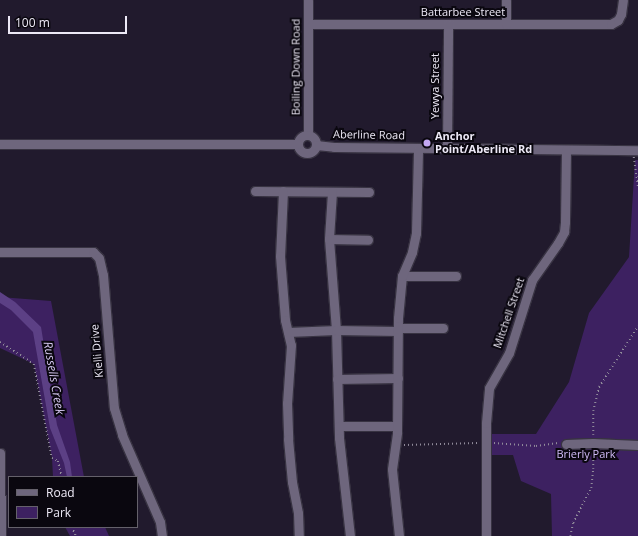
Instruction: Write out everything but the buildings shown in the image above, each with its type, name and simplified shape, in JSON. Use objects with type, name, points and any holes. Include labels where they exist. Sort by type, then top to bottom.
[{"type":"street","name":"Boiling Down Road","points":[[308,0],[308,134]]},
{"type":"street","points":[[506,0],[506,24]]},
{"type":"street","name":"Battarbee Street","points":[[308,24],[611,24],[618,20],[621,14],[623,0]]},
{"type":"street","name":"Yewya Street","points":[[447,149],[448,24]]},
{"type":"street","points":[[308,134],[313,136],[316,145],[314,150],[308,153],[302,152],[298,144],[299,138],[308,134]]},
{"type":"street","points":[[0,144],[298,144]]},
{"type":"street","name":"Aberline Road","points":[[316,145],[334,148],[635,150]]},
{"type":"street","points":[[399,536],[392,468],[397,426],[398,329],[402,276],[412,252],[416,233],[418,148]]},
{"type":"street","name":"Mitchell Street","points":[[486,536],[486,423],[489,388],[509,352],[532,280],[564,232],[566,222],[566,150]]},
{"type":"street","points":[[255,190],[369,192]]},
{"type":"street","points":[[283,191],[280,256],[285,320],[291,345],[288,439],[292,482],[298,513],[299,536]]},
{"type":"street","points":[[332,192],[329,239],[336,330],[339,426],[350,536]]},
{"type":"street","points":[[329,239],[368,240]]},
{"type":"street","name":"Kielli Drive","points":[[0,252],[93,252],[99,258],[103,275],[114,408],[124,441],[160,522],[162,536]]},
{"type":"street","points":[[402,276],[456,276]]},
{"type":"street","points":[[288,332],[443,328]]},
{"type":"street","points":[[337,379],[398,378]]},
{"type":"street","points":[[339,426],[397,426]]},
{"type":"street","points":[[566,444],[593,443],[638,445]]},
{"type":"street","points":[[0,453],[1,536]]},
{"type":"path","points":[[635,150],[638,187]]},
{"type":"path","points":[[570,536],[572,523],[591,488],[593,469],[593,410],[599,387],[638,326]]},
{"type":"path","points":[[0,342],[34,364],[52,458],[58,461],[62,476]]},
{"type":"green space","name":"Brierly Park","points":[[635,160],[638,160],[638,536],[552,536],[551,494],[521,481],[513,455],[486,455],[486,434],[536,434],[569,382],[589,313],[629,257]]},
{"type":"green space","points":[[0,297],[51,301],[84,476],[53,476],[52,458],[34,364],[0,348]]},
{"type":"green space","points":[[66,528],[105,528],[109,536],[70,536]]},
{"type":"shaded area","points":[[0,292],[15,302],[41,327],[57,425],[70,462],[72,476],[67,476],[64,463],[50,428],[33,332],[11,310],[0,303]]},
{"type":"place","name":"Anchor Point/Aberline Rd","points":[[427,143]]},
{"type":"water label","name":"Russells Creek","points":[[54,378]]}]
